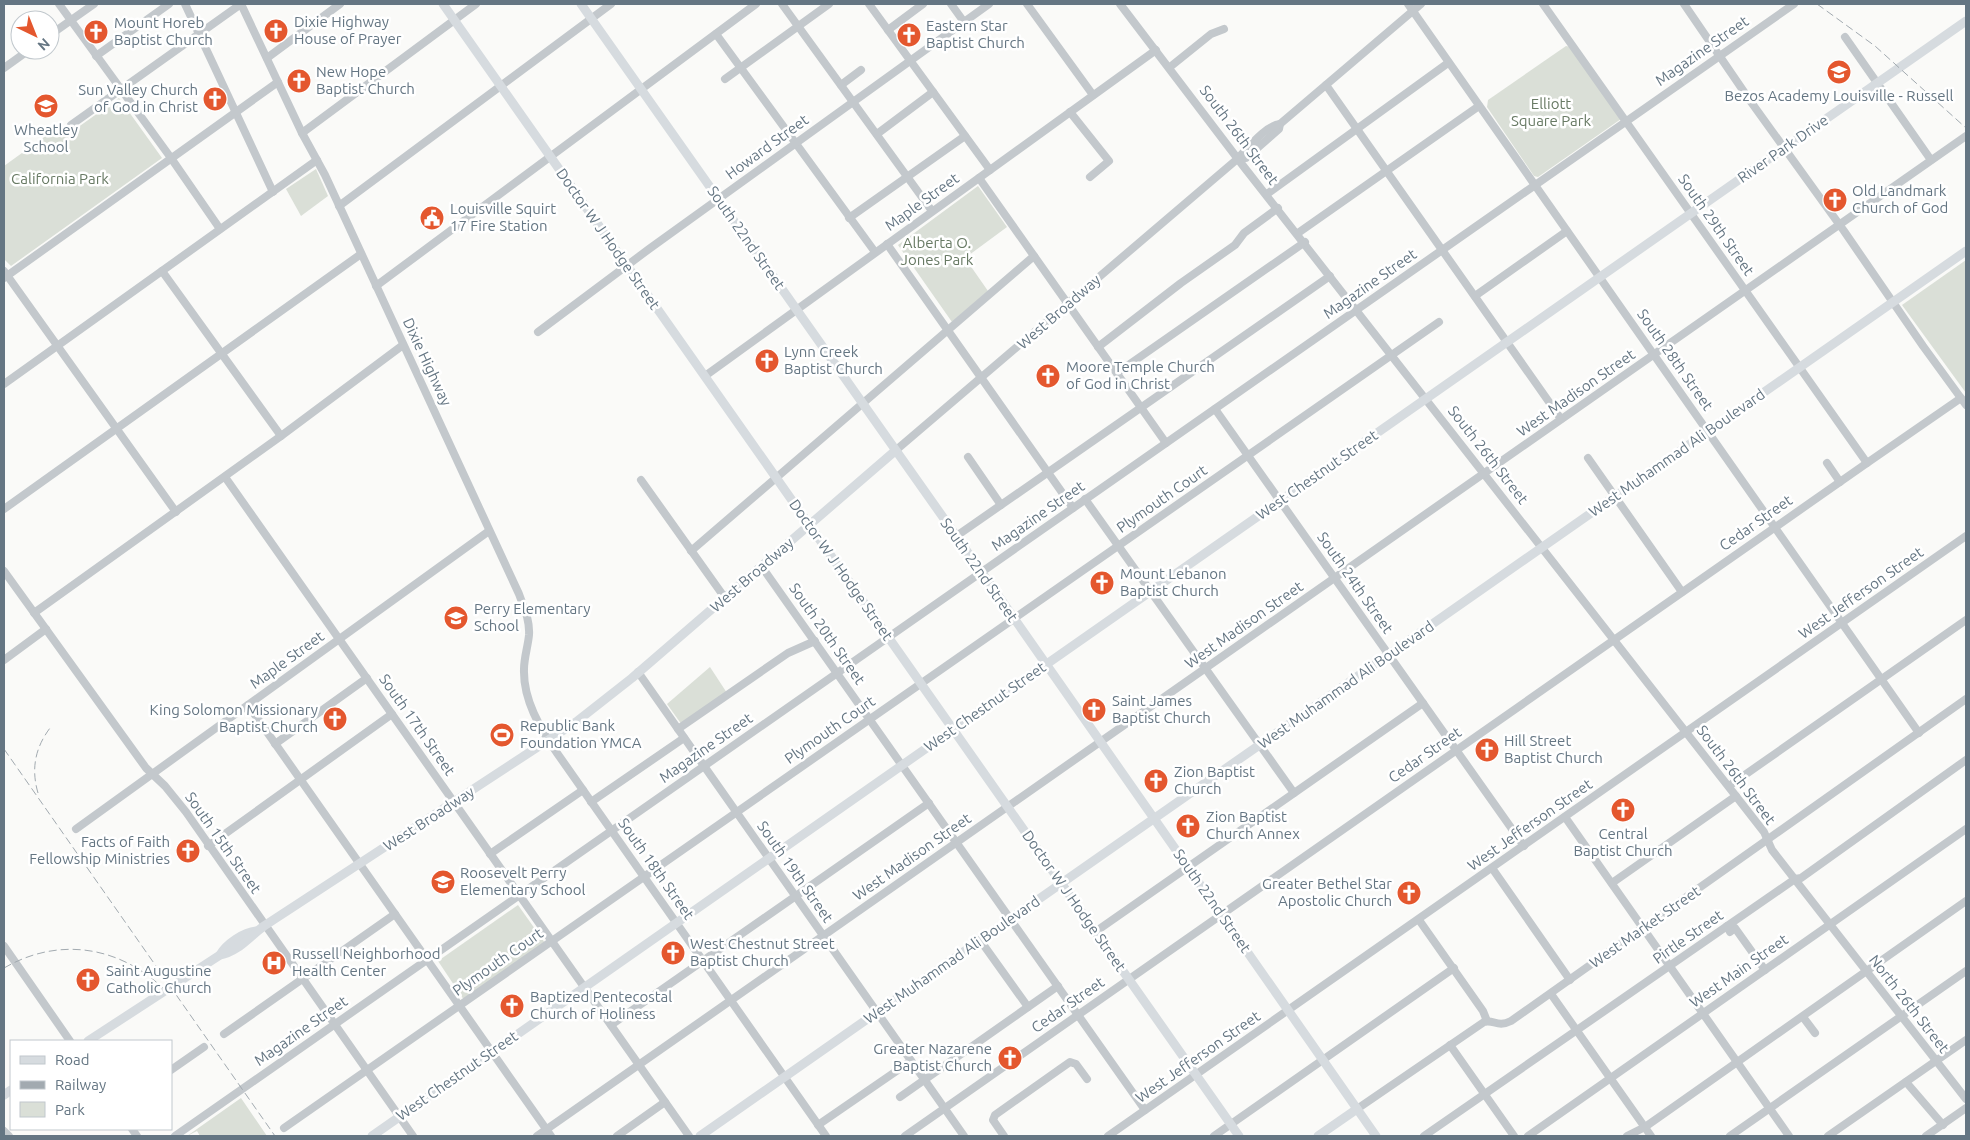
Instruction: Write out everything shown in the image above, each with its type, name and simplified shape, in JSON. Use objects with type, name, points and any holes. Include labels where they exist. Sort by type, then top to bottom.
[{"type":"main road","name":"Doctor W J Hodge Street","points":[[443,4],[1239,1136]]},
{"type":"main road","name":"South 22nd Street","points":[[581,4],[955,537],[982,572],[1045,665],[1376,1136]]},
{"type":"main road","name":"River Park Drive","points":[[1599,278],[1966,21]]},
{"type":"main road","name":"West Muhammad Ali Boulevard","points":[[700,1136],[1966,250]]},
{"type":"main road","name":"West Chestnut Street","points":[[372,1136],[1599,278]]},
{"type":"main road","name":"West Broadway","points":[[90,1040],[220,955],[224,948],[249,932],[260,929],[360,865],[549,741],[591,711],[896,452]]},
{"type":"main road","points":[[1318,1136],[1357,1109]]},
{"type":"street","points":[[58,4],[171,158],[220,229]]},
{"type":"street","points":[[60,28],[94,4]]},
{"type":"street","points":[[96,56],[169,4]]},
{"type":"street","points":[[185,4],[273,192]]},
{"type":"street","points":[[71,125],[241,4]]},
{"type":"street","name":"Dixie Highway","points":[[241,4],[339,206],[489,531],[515,583],[527,614],[529,635],[524,669],[525,684],[532,711],[549,741]]},
{"type":"street","points":[[267,58],[340,4]]},
{"type":"street","points":[[302,133],[476,4]]},
{"type":"street","points":[[339,206],[611,4]]},
{"type":"street","points":[[376,286],[756,4]]},
{"type":"street","points":[[782,4],[932,212]]},
{"type":"street","points":[[725,79],[829,4]]},
{"type":"street","points":[[869,4],[990,170]]},
{"type":"street","points":[[888,30],[923,4]]},
{"type":"street","points":[[951,4],[964,22]]},
{"type":"street","name":"Howard Street","points":[[538,332],[627,265],[989,4]]},
{"type":"street","points":[[1027,4],[1093,95]]},
{"type":"street","name":"South 26th Street","points":[[1120,4],[1356,310],[1764,832],[1772,850],[1830,924]]},
{"type":"street","name":"West Broadway","points":[[896,452],[1238,158],[1246,158],[1279,129],[1280,124],[1326,85],[1411,7],[1420,4]]},
{"type":"street","name":"South 29th Street","points":[[1543,4],[1867,463]]},
{"type":"street","points":[[1684,4],[1966,406]]},
{"type":"street","name":"Magazine Street","points":[[175,1136],[1794,4]]},
{"type":"street","name":"South 28th Street","points":[[1411,7],[1438,44],[1448,63],[1919,732]]},
{"type":"street","points":[[1170,67],[1211,34],[1224,29]]},
{"type":"street","points":[[716,34],[875,252]]},
{"type":"street","points":[[1845,38],[1931,160]]},
{"type":"street","name":"Maple Street","points":[[705,376],[1156,50]]},
{"type":"street","points":[[4,68],[15,60]]},
{"type":"street","points":[[1267,194],[1448,63]]},
{"type":"street","points":[[841,85],[861,70]]},
{"type":"street","points":[[176,512],[5,275],[278,82]]},
{"type":"street","points":[[1326,85],[1561,419]]},
{"type":"street","points":[[877,134],[933,92]]},
{"type":"street","points":[[1298,233],[1479,106]]},
{"type":"street","points":[[1070,112],[1109,161],[1090,177]]},
{"type":"street","points":[[849,218],[965,136]]},
{"type":"street","name":"West Madison Street","points":[[537,1136],[549,1133],[638,1065],[1966,136]]},
{"type":"street","points":[[4,384],[317,160]]},
{"type":"street","points":[[979,178],[1166,443]]},
{"type":"street","points":[[1098,347],[1181,283],[1235,245],[1244,233],[1278,208]]},
{"type":"street","points":[[1475,296],[1567,232]]},
{"type":"street","points":[[1117,373],[1304,242]]},
{"type":"street","points":[[887,244],[1073,508]]},
{"type":"street","points":[[4,509],[361,254]]},
{"type":"street","points":[[691,550],[1034,256]]},
{"type":"street","points":[[162,271],[281,436]]},
{"type":"street","points":[[955,537],[1330,276]]},
{"type":"street","name":"Plymouth Court","points":[[284,1128],[1439,322]]},
{"type":"street","points":[[34,613],[225,477],[403,345]]},
{"type":"street","name":"Cedar Street","points":[[905,1136],[1961,398]]},
{"type":"street","name":"South 24th Street","points":[[1215,409],[1524,846]]},
{"type":"street","points":[[968,457],[1001,505]]},
{"type":"street","points":[[1588,458],[1682,592]]},
{"type":"street","points":[[1827,463],[1840,482]]},
{"type":"street","name":"South 17th Street","points":[[225,477],[689,1136]]},
{"type":"street","points":[[641,480],[725,598]]},
{"type":"street","points":[[1085,499],[1294,793]]},
{"type":"street","name":"Maple Street","points":[[76,829],[489,531]]},
{"type":"street","name":"West Jefferson Street","points":[[1108,1136],[1966,536]]},
{"type":"street","name":"South 20th Street","points":[[762,566],[1145,1110]]},
{"type":"street","name":"South 15th Street","points":[[4,571],[125,739],[172,794],[208,846],[260,929],[302,978],[413,1136]]},
{"type":"street","points":[[1728,786],[1966,620]]},
{"type":"street","points":[[4,660],[46,629]]},
{"type":"street","points":[[678,729],[788,653],[815,642]]},
{"type":"street","name":"South 19th Street","points":[[638,672],[964,1136]]},
{"type":"street","points":[[275,744],[367,678]]},
{"type":"street","name":"West Market Street","points":[[1487,1021],[1499,1025],[1506,1023],[1551,994],[1966,699]]},
{"type":"street","points":[[1095,932],[1423,703]]},
{"type":"street","points":[[248,705],[549,1133]]},
{"type":"street","points":[[208,846],[392,714]]},
{"type":"street","points":[[591,802],[684,738]]},
{"type":"street","name":"South 18th Street","points":[[549,741],[826,1136]]},
{"type":"street","name":"Pirtle Street","points":[[1424,1136],[1794,879],[1801,878],[1966,760]]},
{"type":"street","points":[[490,854],[583,790]]},
{"type":"street","points":[[1612,883],[1736,796]]},
{"type":"street","points":[[611,1025],[929,803]]},
{"type":"street","points":[[1565,817],[1789,1136]]},
{"type":"street","name":"West Main Street","points":[[1532,1135],[1966,829]]},
{"type":"street","points":[[1492,868],[1570,980]]},
{"type":"street","points":[[1628,1136],[1645,1127],[1966,901]]},
{"type":"street","points":[[224,1034],[394,914]]},
{"type":"street","points":[[1357,1109],[1487,1021],[1483,1010],[1419,920]]},
{"type":"street","name":"North 26th Street","points":[[1830,924],[1966,1100]]},
{"type":"street","points":[[1727,926],[1730,932],[1735,928],[1765,970]]},
{"type":"street","points":[[980,940],[1028,1008]]},
{"type":"street","points":[[4,946],[69,1040]]},
{"type":"street","points":[[1214,1136],[1454,968]]},
{"type":"street","points":[[1730,1136],[1966,971]]},
{"type":"street","points":[[900,1097],[1058,986]]},
{"type":"street","points":[[1551,994],[1652,1136]]},
{"type":"street","points":[[1803,1017],[1815,1034]]},
{"type":"street","points":[[1828,1136],[1966,1040]]},
{"type":"street","points":[[1450,1045],[1514,1136]]},
{"type":"street","points":[[172,1069],[204,1047]]},
{"type":"street","points":[[818,1125],[911,1061]]},
{"type":"street","points":[[1004,1136],[993,1120],[995,1114],[1070,1062],[1076,1064],[1087,1079]]},
{"type":"street","points":[[1906,1082],[1943,1125]]},
{"type":"street","points":[[617,1136],[665,1102]]},
{"type":"street","points":[[1926,1136],[1966,1108]]},
{"type":"street","points":[[4,1131],[9,1136]]},
{"type":"green space","name":"Elliott Square Park","points":[[1566,46],[1571,47],[1621,119],[1538,177],[1534,176],[1487,107],[1488,100]]},
{"type":"green space","name":"California Park","points":[[119,98],[162,158],[11,266],[4,259],[4,166],[62,124],[70,133]]},
{"type":"green space","points":[[316,169],[328,196],[301,216],[286,189]]},
{"type":"green space","name":"Alberta O. Jones Park","points":[[978,186],[1007,227],[965,258],[988,291],[952,322],[898,245]]},
{"type":"green space","points":[[1966,260],[1966,393],[1902,305]]},
{"type":"green space","points":[[710,667],[727,693],[682,725],[667,704]]},
{"type":"green space","points":[[518,905],[545,943],[464,1000],[438,961]]},
{"type":"green space","points":[[241,1098],[267,1136],[200,1136],[197,1131],[187,1136]]},
{"type":"railway","points":[[1817,4],[1875,46],[1966,128]]},
{"type":"railway","points":[[38,793],[35,776],[36,759],[41,743],[50,728]]},
{"type":"railway","points":[[4,749],[275,1136]]},
{"type":"railway","points":[[4,968],[26,958],[48,952],[69,949],[91,951],[112,956],[132,965],[169,994]]},
{"type":"place","name":"Dixie Highway House of Prayer","points":[[276,31]]},
{"type":"place","name":"Mount Horeb Baptist Church","points":[[96,32]]},
{"type":"place","name":"Eastern Star Baptist Church","points":[[909,35]]},
{"type":"place","name":"Bezos Academy Louisville - Russell","points":[[1839,72]]},
{"type":"place","name":"New Hope Baptist Church","points":[[299,81]]},
{"type":"place","name":"Sun Valley Church of God in Christ","points":[[215,99]]},
{"type":"place","name":"Wheatley School","points":[[46,106]]},
{"type":"place","name":"Old Landmark Church of God","points":[[1835,200]]},
{"type":"place","name":"Louisville Squirt 17 Fire Station","points":[[432,218]]},
{"type":"place","name":"Lynn Creek Baptist Church","points":[[767,361]]},
{"type":"place","name":"Moore Temple Church of God in Christ","points":[[1048,376]]},
{"type":"place","name":"Mount Lebanon Baptist Church","points":[[1102,583]]},
{"type":"place","name":"Perry Elementary School","points":[[456,618]]},
{"type":"place","name":"Saint James Baptist Church","points":[[1094,710]]},
{"type":"place","name":"King Solomon Missionary Baptist Church","points":[[335,719]]},
{"type":"place","name":"Republic Bank Foundation YMCA","points":[[502,735]]},
{"type":"place","name":"Hill Street Baptist Church","points":[[1487,750]]},
{"type":"place","name":"Zion Baptist Church","points":[[1156,781]]},
{"type":"place","name":"Central Baptist Church","points":[[1623,810]]},
{"type":"place","name":"Zion Baptist Church Annex","points":[[1188,826]]},
{"type":"place","name":"Facts of Faith Fellowship Ministries","points":[[188,851]]},
{"type":"place","name":"Roosevelt Perry Elementary School","points":[[443,882]]},
{"type":"place","name":"Greater Bethel Star Apostolic Church","points":[[1409,893]]},
{"type":"place","name":"West Chestnut Street Baptist Church","points":[[673,953]]},
{"type":"place","name":"Russell Neighborhood Health Center","points":[[274,963]]},
{"type":"place","name":"Saint Augustine Catholic Church","points":[[88,980]]},
{"type":"place","name":"Baptized Pentecostal Church of Holiness","points":[[512,1006]]},
{"type":"place","name":"Greater Nazarene Baptist Church","points":[[1010,1058]]}]
